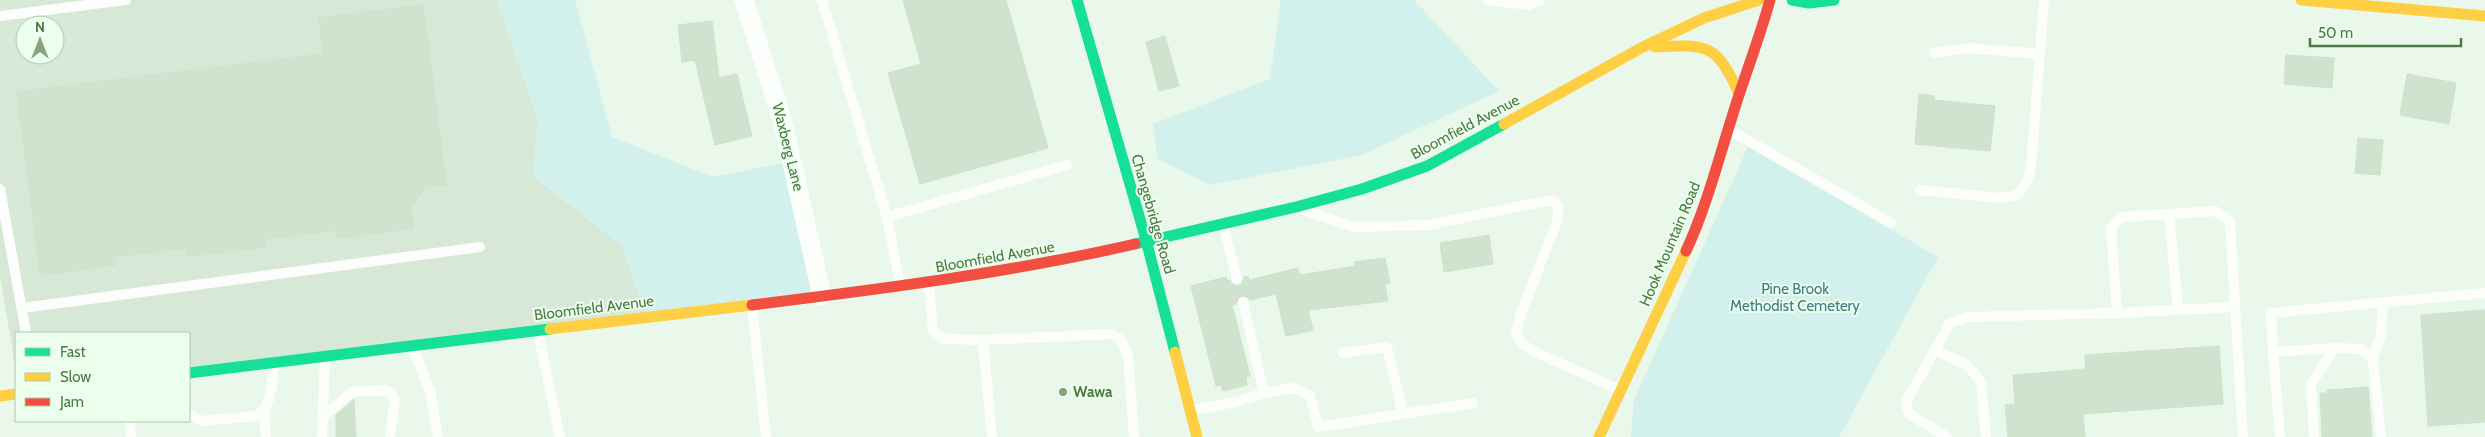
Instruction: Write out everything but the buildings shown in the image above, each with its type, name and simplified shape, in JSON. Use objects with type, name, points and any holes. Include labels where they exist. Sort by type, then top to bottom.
[{"type":"main road","name":"Changebridge Road","points":[[1077,0],[1146,240],[1197,437]]},
{"type":"main road","name":"Bloomfield Avenue","points":[[190,373],[929,283],[1051,263],[1296,207],[1362,189],[1427,166],[1641,48],[1704,18],[1759,0]]},
{"type":"main road","name":"Hook Mountain Road","points":[[1599,437],[1697,227],[1739,94],[1756,50],[1770,0]]},
{"type":"main road","points":[[1792,0],[1809,3],[1834,0]]},
{"type":"main road","points":[[2301,0],[2485,16]]},
{"type":"main road","points":[[1641,48],[1689,12]]},
{"type":"main road","points":[[1641,48],[1690,45],[1707,48],[1721,56],[1739,94]]},
{"type":"main road","points":[[0,396],[15,394]]},
{"type":"street","name":"Waxberg Lane","points":[[744,0],[782,119],[822,296]]},
{"type":"lane","points":[[0,16],[126,0]]},
{"type":"lane","points":[[822,0],[886,217],[901,286]]},
{"type":"lane","points":[[1487,0],[1528,5],[1540,0]]},
{"type":"lane","points":[[1920,190],[2000,198],[2017,196],[2027,182],[2031,168],[2044,0]]},
{"type":"lane","points":[[1934,53],[1968,48],[2040,54]]},
{"type":"lane","points":[[1729,129],[1891,223]]},
{"type":"lane","points":[[886,217],[1067,165]]},
{"type":"lane","points":[[0,189],[26,332]]},
{"type":"lane","points":[[1296,207],[1354,227],[1429,225],[1545,201],[1555,202],[1558,208],[1558,219],[1521,312],[1516,333],[1522,344],[1533,351],[1620,391]]},
{"type":"lane","points":[[2117,313],[2111,228],[2121,217],[2215,211],[2230,221],[2243,437]]},
{"type":"lane","points":[[2170,214],[2178,310]]},
{"type":"lane","points":[[1223,223],[1237,279]]},
{"type":"lane","points":[[22,308],[480,248]]},
{"type":"lane","points":[[929,283],[933,331],[944,339],[983,340],[1112,334],[1122,341],[1128,356],[1134,437]]},
{"type":"lane","points":[[2280,437],[2271,313],[2485,293]]},
{"type":"lane","points":[[1242,302],[1264,393]]},
{"type":"lane","points":[[2381,437],[2373,359],[2381,334],[2383,303]]},
{"type":"lane","points":[[752,304],[766,437]]},
{"type":"lane","points":[[1947,437],[1910,414],[1906,402],[1950,323],[1967,317],[2117,313],[2235,307]]},
{"type":"lane","points":[[537,330],[560,437]]},
{"type":"lane","points":[[983,340],[992,437]]},
{"type":"lane","points":[[411,345],[430,391],[438,437]]},
{"type":"lane","points":[[1343,353],[1387,347],[1403,414]]},
{"type":"lane","points":[[2273,352],[2335,348],[2361,349],[2373,359]]},
{"type":"lane","points":[[2314,437],[2310,384],[2335,348]]},
{"type":"lane","points":[[1936,350],[1967,366],[1981,382],[1986,437]]},
{"type":"lane","points":[[322,437],[325,357]]},
{"type":"lane","points":[[266,437],[264,411],[272,386],[274,362]]},
{"type":"lane","points":[[1190,410],[1236,402],[1264,393],[1293,388],[1310,395],[1318,426],[1473,403]]},
{"type":"lane","points":[[324,416],[352,392],[387,390],[395,400],[390,437]]},
{"type":"lane","points":[[190,415],[202,420],[257,416],[264,411]]},
{"type":"lane","points":[[130,422],[131,437]]},
{"type":"shaded area","points":[[0,0],[497,0],[538,121],[533,176],[622,246],[646,317],[190,374],[190,332],[15,332],[15,366],[0,275]]},
{"type":"green space","points":[[497,0],[575,0],[612,137],[713,177],[798,160],[826,296],[646,317],[622,246],[533,176],[538,121]]},
{"type":"green space","points":[[1281,0],[1414,0],[1499,91],[1362,155],[1210,185],[1158,159],[1153,124],[1270,79]]},
{"type":"green space","name":"Pine Brook Methodist Cemetery","points":[[1748,147],[1938,257],[1839,437],[1631,437],[1634,400]]},
{"type":"traffic: fast","points":[[1077,0],[1146,240],[1175,352]]},
{"type":"traffic: fast","points":[[1792,0],[1809,3],[1834,0]]},
{"type":"traffic: fast","points":[[1135,244],[1296,207],[1362,189],[1427,166],[1504,124]]},
{"type":"traffic: fast","points":[[190,373],[550,329]]},
{"type":"traffic: slow","points":[[1504,124],[1641,48],[1704,18],[1759,0]]},
{"type":"traffic: slow","points":[[2301,0],[2485,16]]},
{"type":"traffic: slow","points":[[1655,47],[1687,46],[1699,47],[1709,51],[1717,56],[1724,65],[1739,94]]},
{"type":"traffic: slow","points":[[1599,437],[1686,251]]},
{"type":"traffic: slow","points":[[550,329],[752,305]]},
{"type":"traffic: slow","points":[[1175,352],[1197,437]]},
{"type":"traffic: slow","points":[[0,396],[15,394]]},
{"type":"traffic: jam","points":[[1686,251],[1706,201],[1770,0]]},
{"type":"traffic: jam","points":[[752,305],[992,272],[1135,244]]},
{"type":"place","name":"Wawa","points":[[1063,392]]}]
